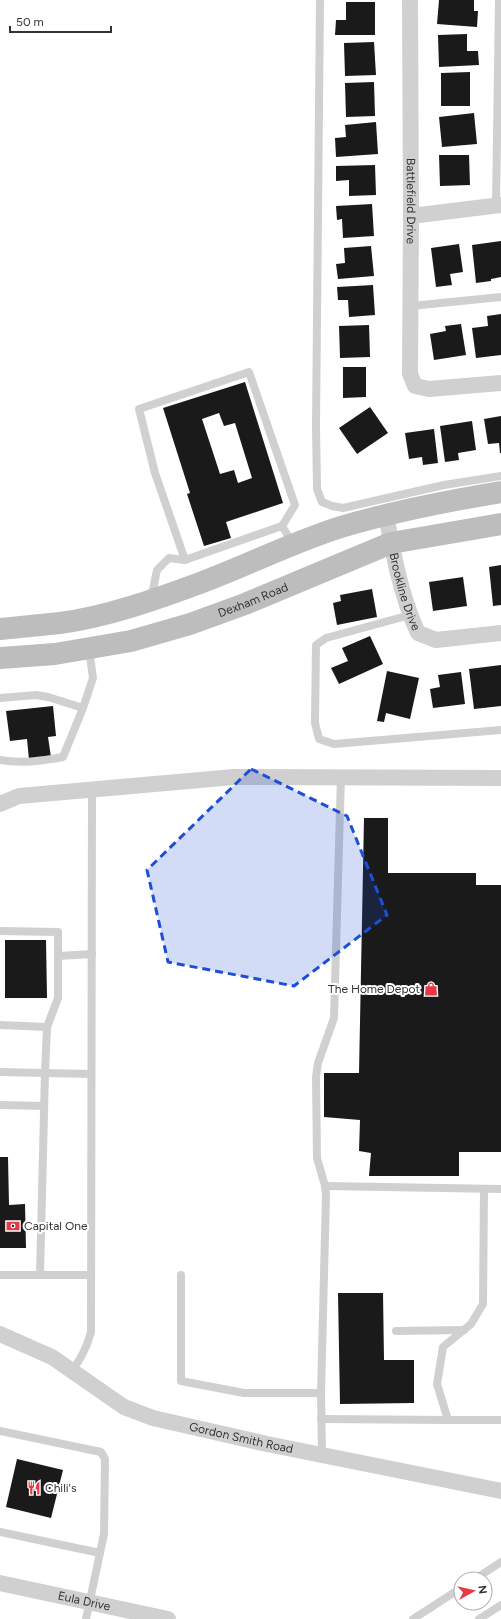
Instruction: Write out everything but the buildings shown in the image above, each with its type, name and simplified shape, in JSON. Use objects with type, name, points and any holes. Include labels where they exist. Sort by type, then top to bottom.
[{"type":"street","name":"Battlefield Drive","points":[[410,0],[410,374],[415,386],[429,389],[501,383]]},
{"type":"street","points":[[411,216],[499,206]]},
{"type":"street","points":[[0,629],[62,623],[151,600],[200,583],[287,535],[340,527],[386,514],[439,502],[501,492]]},
{"type":"street","name":"Brookline Drive","points":[[386,514],[391,543],[410,615],[418,632],[436,640],[501,633]]},
{"type":"street","name":"Dexham Road","points":[[0,658],[55,654],[131,642],[190,624],[245,604],[391,543],[501,524]]},
{"type":"street","points":[[0,804],[19,796],[234,777],[341,776],[501,778]]},
{"type":"street","name":"Gordon Smith Road","points":[[0,1334],[52,1357],[124,1407],[153,1418],[322,1455],[501,1491]]},
{"type":"street","name":"Eula Drive","points":[[0,1584],[168,1619]]},
{"type":"lane","points":[[320,0],[316,425],[317,489],[322,502],[343,508],[444,485],[501,476]]},
{"type":"lane","points":[[499,0],[499,206]]},
{"type":"lane","points":[[410,306],[501,297]]},
{"type":"lane","points":[[151,600],[157,570],[169,558],[185,560],[287,535],[295,505],[249,372],[139,409],[155,473],[185,560]]},
{"type":"lane","points":[[410,615],[326,638],[316,645],[315,723],[319,739],[334,744],[501,730]]},
{"type":"lane","points":[[0,760],[14,763],[38,762],[63,757],[83,708],[93,678],[90,649]]},
{"type":"lane","points":[[0,698],[36,695],[48,697],[83,708]]},
{"type":"lane","points":[[322,1455],[321,1393],[325,1186],[317,1158],[316,1077],[318,1063],[329,1037],[334,1018],[341,776]]},
{"type":"lane","points":[[72,1370],[80,1360],[88,1345],[91,1332],[92,789]]},
{"type":"lane","points":[[0,931],[58,932],[58,998],[47,1027],[40,1276]]},
{"type":"lane","points":[[58,956],[92,954]]},
{"type":"lane","points":[[0,1025],[47,1027]]},
{"type":"lane","points":[[0,1072],[91,1074]]},
{"type":"lane","points":[[0,1105],[44,1106]]},
{"type":"lane","points":[[325,1186],[501,1190]]},
{"type":"lane","points":[[448,1420],[437,1384],[443,1347],[471,1324],[483,1304],[484,1189]]},
{"type":"lane","points":[[0,1274],[40,1276],[91,1275]]},
{"type":"lane","points":[[181,1275],[181,1381],[244,1394],[321,1393]]},
{"type":"lane","points":[[396,1331],[464,1330]]},
{"type":"lane","points":[[322,1419],[501,1420]]},
{"type":"lane","points":[[0,1431],[101,1452],[105,1459],[104,1534],[86,1619]]},
{"type":"lane","points":[[0,1532],[100,1553]]},
{"type":"lane","points":[[487,1571],[501,1562]]},
{"type":"lane","points":[[413,1619],[453,1593]]},
{"type":"lane","points":[[479,1619],[501,1605]]},
{"type":"highlighted area","points":[[251,769],[347,816],[387,915],[294,986],[168,962],[147,870]]},
{"type":"place","name":"The Home Depot","points":[[431,989]]},
{"type":"place","name":"Capital One","points":[[13,1226]]},
{"type":"place","name":"Chili's","points":[[34,1488]]}]
